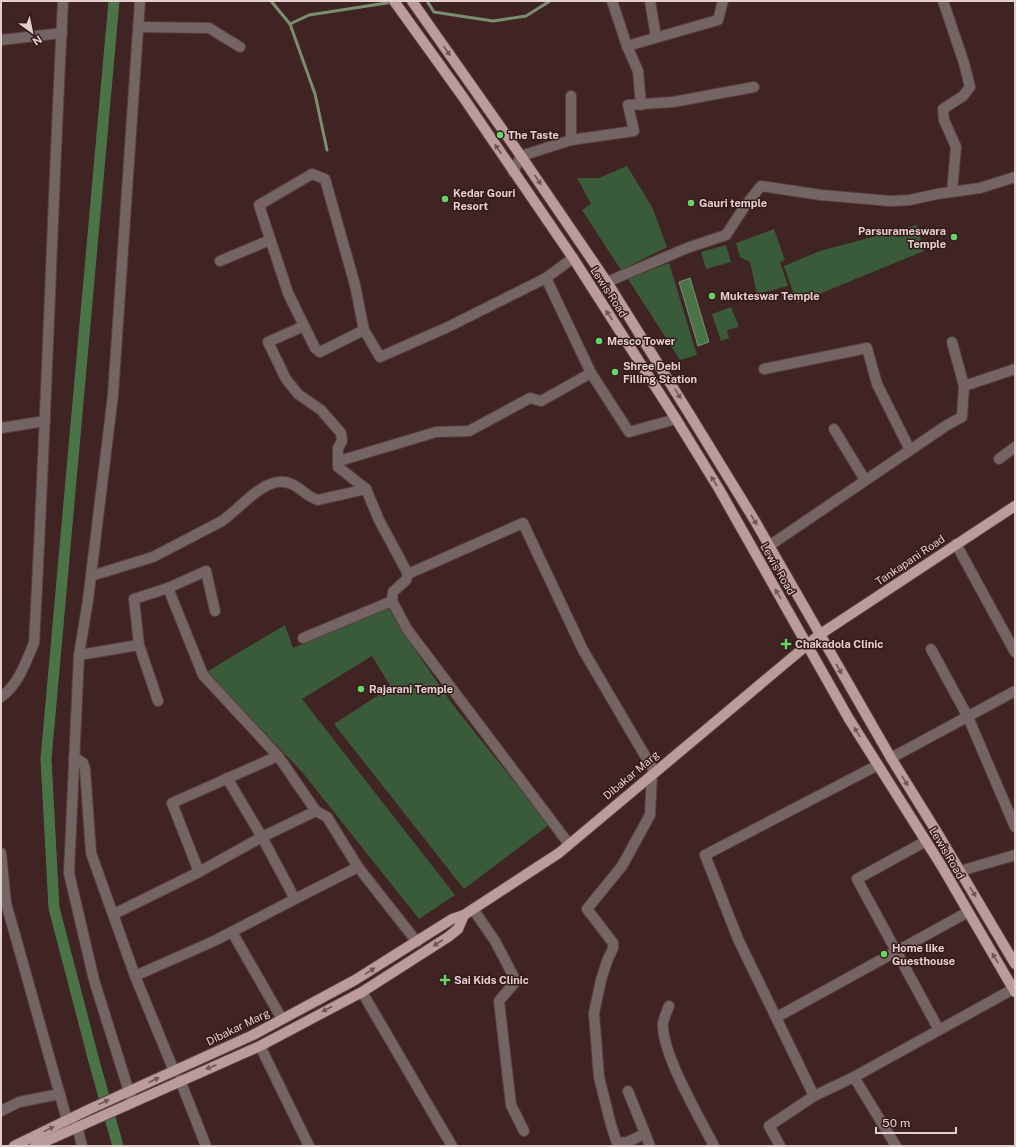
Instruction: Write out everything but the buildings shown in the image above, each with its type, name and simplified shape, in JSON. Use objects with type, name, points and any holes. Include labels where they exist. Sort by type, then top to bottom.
[{"type":"main road","name":"Lewis Road","points":[[394,1],[573,258],[676,418],[808,645],[849,719],[926,841],[1014,990]]},
{"type":"main road","name":"Lewis Road","points":[[412,1],[607,282],[769,546],[891,758],[1015,964]]},
{"type":"main road","name":"Tankapani Road","points":[[808,645],[819,635],[1015,506]]},
{"type":"main road","name":"Dibakar Marg","points":[[14,1146],[118,1096],[254,1035],[355,980],[452,919],[464,915],[558,853],[808,645]]},
{"type":"main road","name":"Dibakar Marg","points":[[35,1146],[180,1080],[260,1046],[362,992],[448,937],[458,929],[464,915]]},
{"type":"street","points":[[1,698],[8,692],[25,665],[34,643],[45,421],[54,167],[63,1]]},
{"type":"street","points":[[133,1102],[94,980],[69,873],[79,655],[91,576],[113,395],[140,1]]},
{"type":"street","points":[[612,1],[627,46],[638,71],[641,104]]},
{"type":"street","points":[[650,1],[656,37]]},
{"type":"street","points":[[627,46],[718,20],[723,1]]},
{"type":"street","points":[[943,1],[964,63],[970,87],[963,96],[943,109],[944,120],[956,147],[952,192]]},
{"type":"street","points":[[138,27],[209,28],[240,46]]},
{"type":"street","points":[[1,40],[62,33]]},
{"type":"street","points":[[513,172],[521,156],[571,140],[634,132],[628,105],[673,102],[754,86]]},
{"type":"street","points":[[571,96],[571,140]]},
{"type":"street","points":[[364,330],[320,352],[315,348],[288,293],[270,240],[259,205],[312,174],[325,179],[355,285],[364,330],[380,357],[448,327],[546,278],[573,258]]},
{"type":"street","points":[[607,282],[687,248],[726,235],[745,206],[761,186],[821,196],[890,201],[910,200],[980,188],[1015,177]]},
{"type":"street","points":[[220,261],[270,240]]},
{"type":"street","points":[[546,278],[591,373],[629,432],[676,418]]},
{"type":"street","points":[[304,326],[268,342],[286,379],[298,394],[321,410],[341,433],[342,441],[338,448],[338,467],[366,490],[379,520],[408,574],[406,580],[393,592],[392,601],[407,629],[569,844]]},
{"type":"street","points":[[769,546],[865,480],[962,417],[964,386],[952,342]]},
{"type":"street","points":[[764,368],[867,348],[877,384],[910,450]]},
{"type":"street","points":[[964,386],[1015,369]]},
{"type":"street","points":[[339,461],[436,432],[469,431],[530,398],[542,401],[591,373]]},
{"type":"street","points":[[1,428],[45,421]]},
{"type":"street","points":[[834,429],[865,480]]},
{"type":"street","points":[[999,459],[1015,447]]},
{"type":"street","points":[[91,576],[153,557],[222,521],[231,515],[244,502],[276,481],[293,484],[312,498],[318,500],[366,490]]},
{"type":"street","points":[[408,574],[523,523],[583,650],[653,773],[650,815],[622,866],[587,909],[613,943],[614,948],[607,961],[601,980],[594,1013],[599,1077],[611,1125],[617,1142],[627,1142],[645,1134]]},
{"type":"street","points":[[956,544],[1015,652]]},
{"type":"street","points":[[158,701],[139,645],[134,599],[168,588],[206,571],[215,611]]},
{"type":"street","points":[[168,588],[203,675],[278,756],[316,811],[327,817],[358,867],[416,942]]},
{"type":"street","points":[[303,638],[392,601]]},
{"type":"street","points":[[79,655],[139,645]]},
{"type":"street","points":[[931,649],[968,717],[1015,827]]},
{"type":"street","points":[[891,758],[1015,691]]},
{"type":"street","points":[[199,872],[172,803],[278,756]]},
{"type":"street","points":[[74,757],[84,765],[91,852],[136,976],[174,1071]]},
{"type":"street","points":[[814,1096],[738,939],[705,855],[878,765]]},
{"type":"street","points":[[227,778],[262,837],[295,899]]},
{"type":"street","points":[[114,914],[199,872],[262,837],[316,811]]},
{"type":"street","points":[[926,841],[857,879],[939,1030]]},
{"type":"street","points":[[1,853],[4,903],[67,1120]]},
{"type":"street","points":[[960,871],[1015,855]]},
{"type":"street","points":[[136,976],[232,932],[358,867]]},
{"type":"street","points":[[473,909],[495,941],[516,981],[499,1001],[511,1105],[524,1131]]},
{"type":"street","points":[[777,1017],[968,912]]},
{"type":"street","points":[[232,932],[282,1019]]},
{"type":"street","points":[[780,1146],[769,1126],[814,1096],[854,1077],[1014,990]]},
{"type":"street","points":[[362,992],[452,1146]]},
{"type":"street","points":[[669,1006],[663,1022],[668,1054],[714,1146]]},
{"type":"street","points":[[260,1046],[309,1146]]},
{"type":"street","points":[[854,1077],[896,1146]]},
{"type":"street","points":[[180,1080],[206,1146]]},
{"type":"street","points":[[628,1091],[650,1146]]},
{"type":"street","points":[[1,1111],[19,1102],[60,1094]]},
{"type":"street","points":[[77,1126],[82,1146]]},
{"type":"shaded area","points":[[627,166],[652,207],[667,247],[621,270],[582,210],[591,204],[577,178],[599,178]]},
{"type":"shaded area","points":[[917,225],[924,251],[797,303],[784,266],[820,251]]},
{"type":"shaded area","points":[[774,229],[785,260],[780,262],[788,286],[757,294],[750,262],[740,257],[736,243]]},
{"type":"shaded area","points":[[726,245],[731,262],[706,269],[701,252]]},
{"type":"shaded area","points":[[669,263],[697,355],[680,360],[628,279]]},
{"type":"shaded area","points":[[690,278],[709,342],[698,346],[679,282]]},
{"type":"shaded area","points":[[731,307],[739,327],[727,330],[729,338],[721,341],[712,314]]},
{"type":"shaded area","points":[[389,608],[398,625],[453,705],[549,825],[464,889],[334,724],[391,687],[372,656],[302,699],[455,895],[419,919],[303,773],[208,671],[285,625],[293,648]]},
{"type":"waterway","points":[[114,1],[46,759],[54,908],[118,1146]]},
{"type":"waterway","points":[[271,1],[290,24],[309,15],[393,2]]},
{"type":"waterway","points":[[427,1],[434,12],[493,21],[526,16],[550,1]]},
{"type":"waterway","points":[[290,24],[315,94],[327,150]]},
{"type":"place","name":"The Taste","points":[[500,135]]},
{"type":"place","name":"Kedar Gouri Resort","points":[[445,199]]},
{"type":"place","name":"Gauri temple","points":[[691,203]]},
{"type":"place","name":"Parsurameswara Temple","points":[[954,237]]},
{"type":"place","name":"Mukteswar Temple","points":[[712,296]]},
{"type":"place","name":"Mesco Tower","points":[[599,341]]},
{"type":"place","name":"Shree Debi Filling Station","points":[[615,372]]},
{"type":"place","name":"Chakadola Clinic","points":[[786,644]]},
{"type":"place","name":"Rajarani Temple","points":[[361,689]]},
{"type":"place","name":"Home like Guesthouse","points":[[884,954]]},
{"type":"place","name":"Sai Kids Clinic","points":[[445,980]]}]
